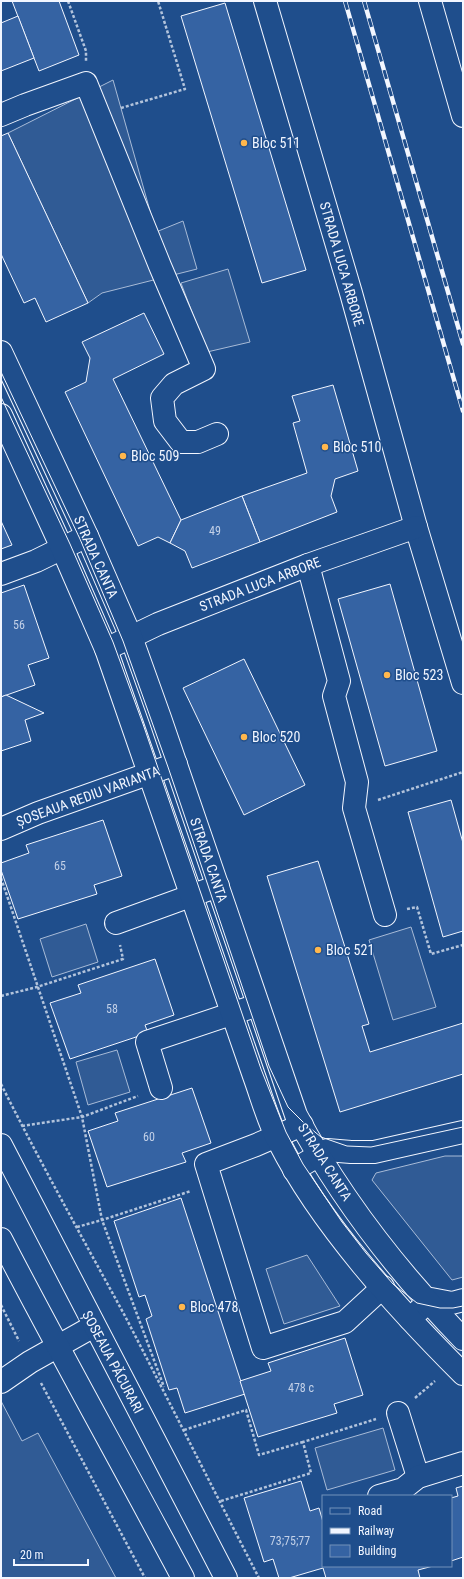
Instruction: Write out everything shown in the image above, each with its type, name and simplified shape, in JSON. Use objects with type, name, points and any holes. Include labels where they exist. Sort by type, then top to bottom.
[{"type":"main road","name":"STRADA LUCA ARBORE","points":[[266,1],[349,285],[416,527],[463,683]]},
{"type":"main road","points":[[430,1],[463,116]]},
{"type":"main road","points":[[1,115],[86,83],[204,369],[174,384],[162,398],[165,421],[181,442],[198,442],[217,434]]},
{"type":"main road","name":"STRADA CANTA","points":[[1,352],[87,536],[131,637],[218,886],[286,1088],[302,1125],[318,1155],[381,1246],[428,1302],[463,1339]]},
{"type":"main road","name":"STRADA CANTA","points":[[1,415],[62,548],[106,649],[276,1136],[294,1170],[345,1242],[410,1319],[463,1374]]},
{"type":"main road","name":"STRADA LUCA ARBORE","points":[[106,649],[158,624],[308,565],[416,527]]},
{"type":"main road","points":[[1,574],[36,561],[87,536]]},
{"type":"main road","points":[[308,565],[339,681],[334,696],[357,782],[354,808],[385,915]]},
{"type":"main road","name":"ȘOSEAUA REDIU VARIANTA","points":[[1,829],[38,813],[176,764]]},
{"type":"main road","points":[[116,923],[218,886]]},
{"type":"main road","points":[[161,1088],[147,1042],[258,1005]]},
{"type":"main road","points":[[302,1125],[206,1164],[263,1348],[345,1322],[383,1287]]},
{"type":"main road","points":[[294,1170],[327,1150],[374,1152],[463,1132]]},
{"type":"main road","name":"ȘOSEAUA PĂCURARI","points":[[1,1145],[226,1578]]},
{"type":"main road","points":[[1,1239],[57,1347],[115,1450],[183,1578]]},
{"type":"main road","points":[[410,1319],[431,1299],[452,1303],[463,1300]]},
{"type":"main road","points":[[1,1382],[30,1362],[94,1326]]},
{"type":"main road","points":[[398,1413],[418,1477]]},
{"type":"main road","points":[[382,1495],[403,1489],[418,1477],[463,1464]]},
{"type":"path","points":[[68,1],[86,51],[86,83]]},
{"type":"path","points":[[98,115],[185,89],[158,1]]},
{"type":"path","points":[[354,808],[463,772]]},
{"type":"path","points":[[1,878],[82,1117],[102,1220],[168,1398]]},
{"type":"path","points":[[385,915],[417,907],[431,954],[463,945]]},
{"type":"path","points":[[1,996],[37,987],[123,959],[116,923]]},
{"type":"path","points":[[1,1084],[168,1398],[259,1578]]},
{"type":"path","points":[[22,1126],[82,1117],[161,1088]]},
{"type":"path","points":[[77,1226],[102,1220],[212,1183]]},
{"type":"path","points":[[1,1305],[145,1578]]},
{"type":"path","points":[[184,1430],[246,1410],[259,1455],[398,1413],[440,1376]]},
{"type":"path","points":[[221,1501],[311,1473],[303,1442]]},
{"type":"shaded area","points":[[113,80],[156,232],[183,221],[197,269],[102,293],[88,303],[8,133]]},
{"type":"shaded area","points":[[228,269],[250,342],[207,352],[181,283]]},
{"type":"shaded area","points":[[86,924],[98,962],[52,977],[40,939]]},
{"type":"shaded area","points":[[411,927],[436,1007],[393,1020],[369,940]]},
{"type":"shaded area","points":[[117,1050],[130,1092],[88,1105],[76,1062]]},
{"type":"shaded area","points":[[445,1156],[463,1156],[463,1277],[452,1280],[372,1180],[376,1173]]},
{"type":"shaded area","points":[[307,1255],[340,1306],[284,1324],[266,1269]]},
{"type":"shaded area","points":[[1,1401],[22,1441],[38,1433],[116,1578],[1,1578]]},
{"type":"shaded area","points":[[383,1428],[395,1470],[327,1490],[315,1448]]},
{"type":"building","points":[[12,1],[59,1],[79,55],[39,71]]},
{"type":"building","name":"Bloc 511","points":[[225,3],[306,270],[262,283],[181,16]]},
{"type":"building","points":[[18,16],[34,58],[1,71],[1,23]]},
{"type":"building","points":[[8,133],[88,303],[46,322],[35,298],[24,303],[1,254],[1,136]]},
{"type":"building","name":"Bloc 509","points":[[144,313],[164,354],[113,379],[181,520],[170,543],[158,537],[138,546],[65,392],[86,382],[90,358],[82,342]]},
{"type":"building","name":"Bloc 510","points":[[333,385],[358,471],[335,479],[331,496],[337,512],[260,542],[242,496],[307,473],[293,423],[300,421],[292,396]]},
{"type":"building","points":[[242,496],[260,542],[192,568],[185,551],[170,543],[181,520]]},
{"type":"building","points":[[1,521],[12,545],[1,549]]},
{"type":"building","name":"Bloc 523","points":[[390,584],[437,751],[385,766],[338,599]]},
{"type":"building","points":[[24,585],[49,658],[28,665],[35,685],[1,697],[1,593]]},
{"type":"building","name":"Bloc 520","points":[[244,659],[305,785],[244,815],[183,688]]},
{"type":"building","points":[[6,695],[44,713],[25,720],[31,741],[1,751],[1,697]]},
{"type":"building","points":[[451,800],[463,843],[463,931],[443,937],[408,812]]},
{"type":"building","points":[[103,820],[122,876],[94,885],[97,894],[18,919],[1,870],[1,863],[29,853],[26,845]]},
{"type":"building","name":"Bloc 521","points":[[318,861],[369,1024],[362,1026],[370,1052],[463,1023],[463,1074],[340,1112],[267,876]]},
{"type":"building","points":[[155,959],[174,1015],[145,1025],[148,1033],[70,1059],[50,1003],[81,993],[78,985]]},
{"type":"building","points":[[192,1088],[211,1143],[182,1153],[186,1162],[107,1187],[88,1131],[118,1121],[115,1113]]},
{"type":"building","name":"Bloc 478","points":[[181,1198],[245,1394],[185,1413],[177,1388],[169,1390],[146,1319],[152,1316],[145,1295],[139,1297],[114,1221]]},
{"type":"building","points":[[345,1338],[363,1395],[334,1404],[337,1413],[258,1437],[240,1381],[271,1371],[268,1363]]},
{"type":"building","points":[[301,1481],[310,1511],[319,1508],[322,1518],[322,1567],[429,1567],[418,1570],[420,1578],[326,1578],[323,1568],[289,1578],[279,1578],[273,1559],[264,1562],[244,1498]]},
{"type":"building","points":[[463,1486],[463,1557],[452,1561],[452,1498],[458,1496],[456,1488]]},
{"type":"tram line","points":[[1,372],[80,539],[123,641],[168,767],[269,1066],[288,1107],[321,1137],[347,1146],[371,1147],[463,1127]]},
{"type":"tram line","points":[[1,397],[70,544],[113,642],[143,724],[261,1069],[286,1132],[303,1164],[342,1222],[393,1284],[417,1303],[440,1308],[463,1306]]},
{"type":"railway","points":[[345,1],[463,411]]},
{"type":"railway","points":[[364,1],[463,344]]},
{"type":"place","name":"Bloc 511","points":[[244,143]]},
{"type":"place","name":"Bloc 510","points":[[325,447]]},
{"type":"place","name":"Bloc 509","points":[[123,456]]},
{"type":"place","name":"Bloc 523","points":[[387,675]]},
{"type":"place","name":"Bloc 520","points":[[244,737]]},
{"type":"place","name":"Bloc 521","points":[[318,950]]},
{"type":"place","name":"Bloc 478","points":[[182,1307]]}]
